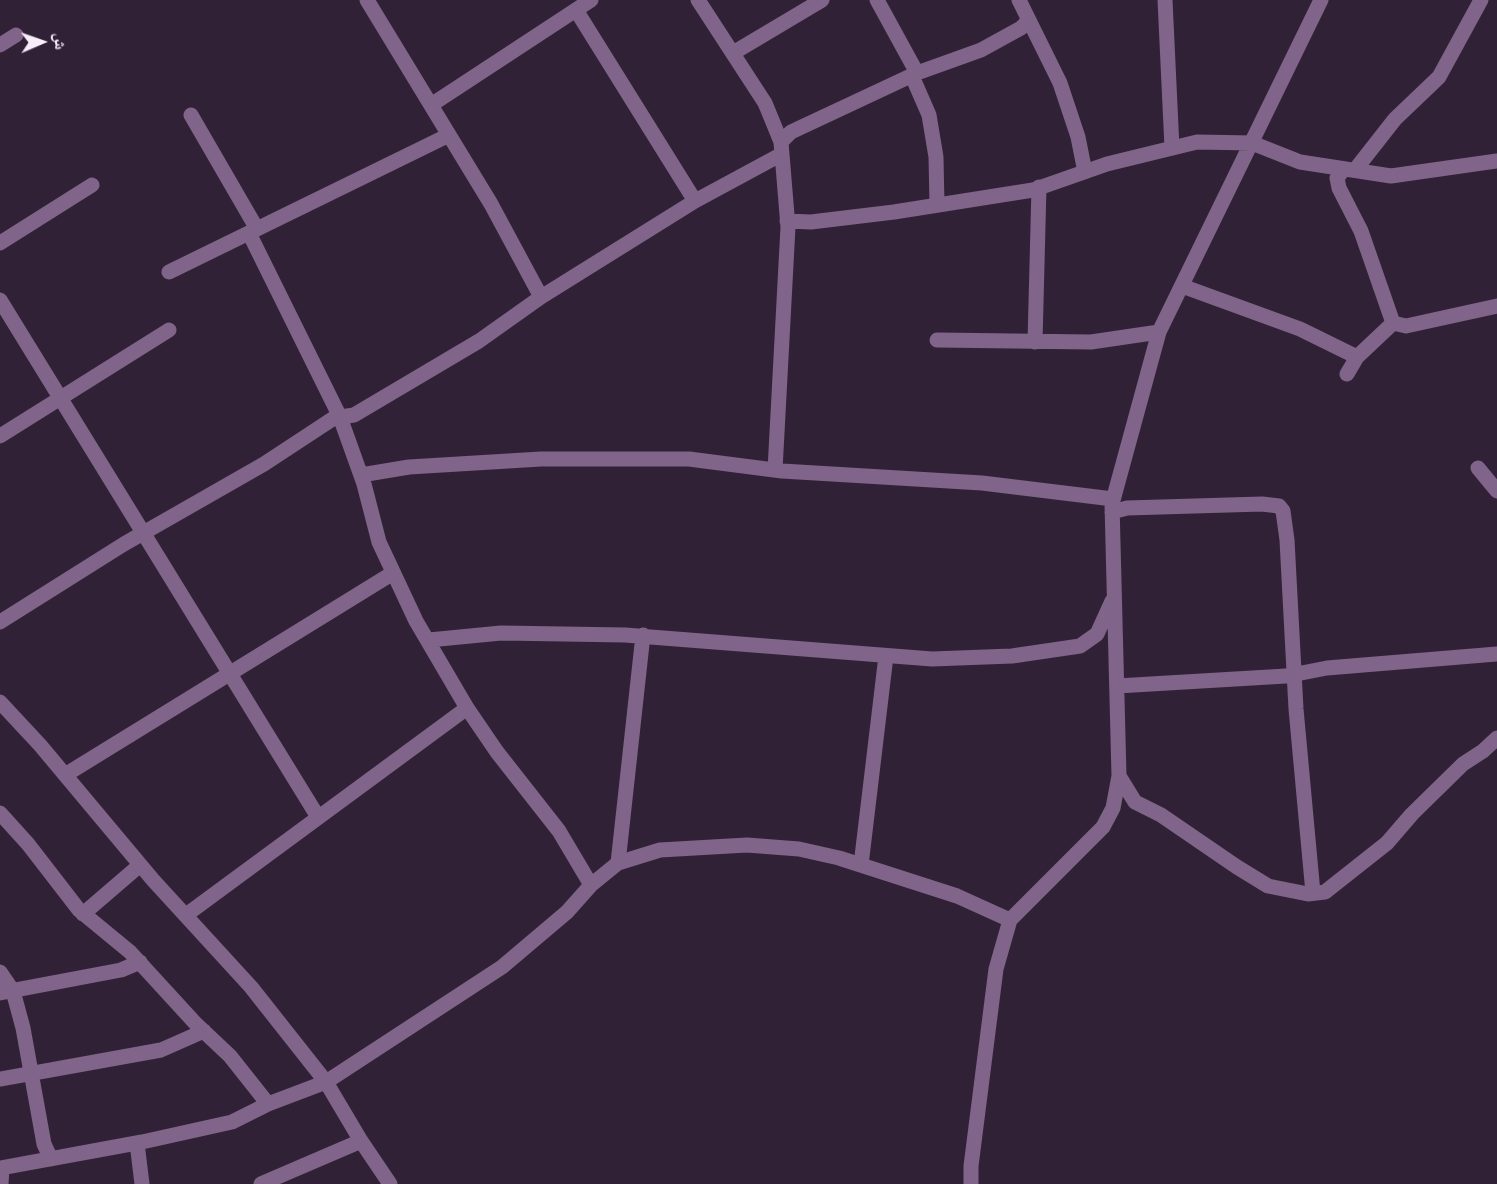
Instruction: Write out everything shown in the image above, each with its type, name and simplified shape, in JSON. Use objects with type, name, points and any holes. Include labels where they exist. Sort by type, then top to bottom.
[{"type":"street","points":[[367,0],[490,204],[541,297]]},
{"type":"street","points":[[431,105],[591,0]]},
{"type":"street","points":[[699,0],[765,104],[782,148],[787,221],[775,470]]},
{"type":"street","points":[[733,53],[822,0]]},
{"type":"street","points":[[877,0],[914,74],[929,115],[936,157],[937,205]]},
{"type":"street","points":[[1165,0],[1172,148]]},
{"type":"street","points":[[971,1184],[971,1166],[996,969],[1010,920],[1103,827],[1113,808],[1119,776],[1113,505],[1159,332],[1321,0]]},
{"type":"street","points":[[1393,323],[1361,231],[1339,188],[1337,178],[1350,169],[1395,119],[1439,77],[1481,0]]},
{"type":"street","points":[[1023,1],[1029,20],[1060,83],[1078,137],[1085,172]]},
{"type":"street","points":[[576,10],[694,201]]},
{"type":"street","points":[[0,622],[37,597],[264,465],[334,418],[354,415],[479,341],[541,297],[782,148],[791,132],[914,74],[981,50],[1021,28],[1029,20]]},
{"type":"street","points":[[0,45],[16,35]]},
{"type":"street","points":[[191,115],[253,231],[340,417],[360,475],[379,542],[416,621],[467,708],[497,752],[559,831],[591,885]]},
{"type":"street","points":[[169,272],[448,135]]},
{"type":"street","points":[[787,221],[843,219],[1039,187],[1085,172],[1204,141],[1252,143],[1300,162],[1391,176],[1497,161]]},
{"type":"street","points":[[0,243],[92,185]]},
{"type":"street","points":[[1035,342],[1039,187]]},
{"type":"street","points":[[1182,286],[1300,329],[1357,357]]},
{"type":"street","points":[[0,300],[318,817]]},
{"type":"street","points":[[1393,323],[1406,326],[1497,306]]},
{"type":"street","points":[[1347,375],[1357,357],[1393,323]]},
{"type":"street","points":[[0,436],[169,330]]},
{"type":"street","points":[[937,340],[1091,342],[1159,332]]},
{"type":"street","points":[[360,475],[409,467],[594,458],[689,459],[775,470],[982,483],[1127,508],[1262,504],[1279,506],[1286,519],[1296,674],[1296,709],[1313,893]]},
{"type":"street","points":[[1478,468],[1497,490]]},
{"type":"street","points":[[65,775],[393,573]]},
{"type":"street","points":[[429,640],[501,633],[643,635],[932,659],[1012,656],[1080,646],[1097,634],[1114,596]]},
{"type":"street","points":[[618,863],[643,635]]},
{"type":"street","points":[[1117,686],[1296,674],[1327,668],[1497,654]]},
{"type":"street","points":[[861,865],[886,656]]},
{"type":"street","points":[[0,702],[140,865],[251,987],[326,1082],[390,1184]]},
{"type":"street","points":[[186,915],[467,708]]},
{"type":"street","points":[[1119,776],[1135,802],[1161,815],[1260,881],[1285,890],[1313,893],[1325,891],[1387,843],[1463,764],[1483,752],[1497,738]]},
{"type":"street","points":[[0,813],[28,844],[83,914],[140,962],[230,1056],[268,1104]]},
{"type":"street","points":[[1,1184],[1,1168],[137,1143],[232,1122],[268,1104],[326,1082],[502,967],[567,912],[591,885],[618,863],[660,850],[747,844],[799,849],[861,865],[957,896],[1010,920]]},
{"type":"street","points":[[83,914],[140,865]]},
{"type":"street","points":[[6,992],[122,970],[140,962]]},
{"type":"street","points":[[0,972],[31,1073],[44,1144],[51,1159]]},
{"type":"street","points":[[0,1079],[161,1050],[204,1031]]},
{"type":"street","points":[[261,1184],[361,1141]]},
{"type":"street","points":[[137,1143],[142,1184]]}]
